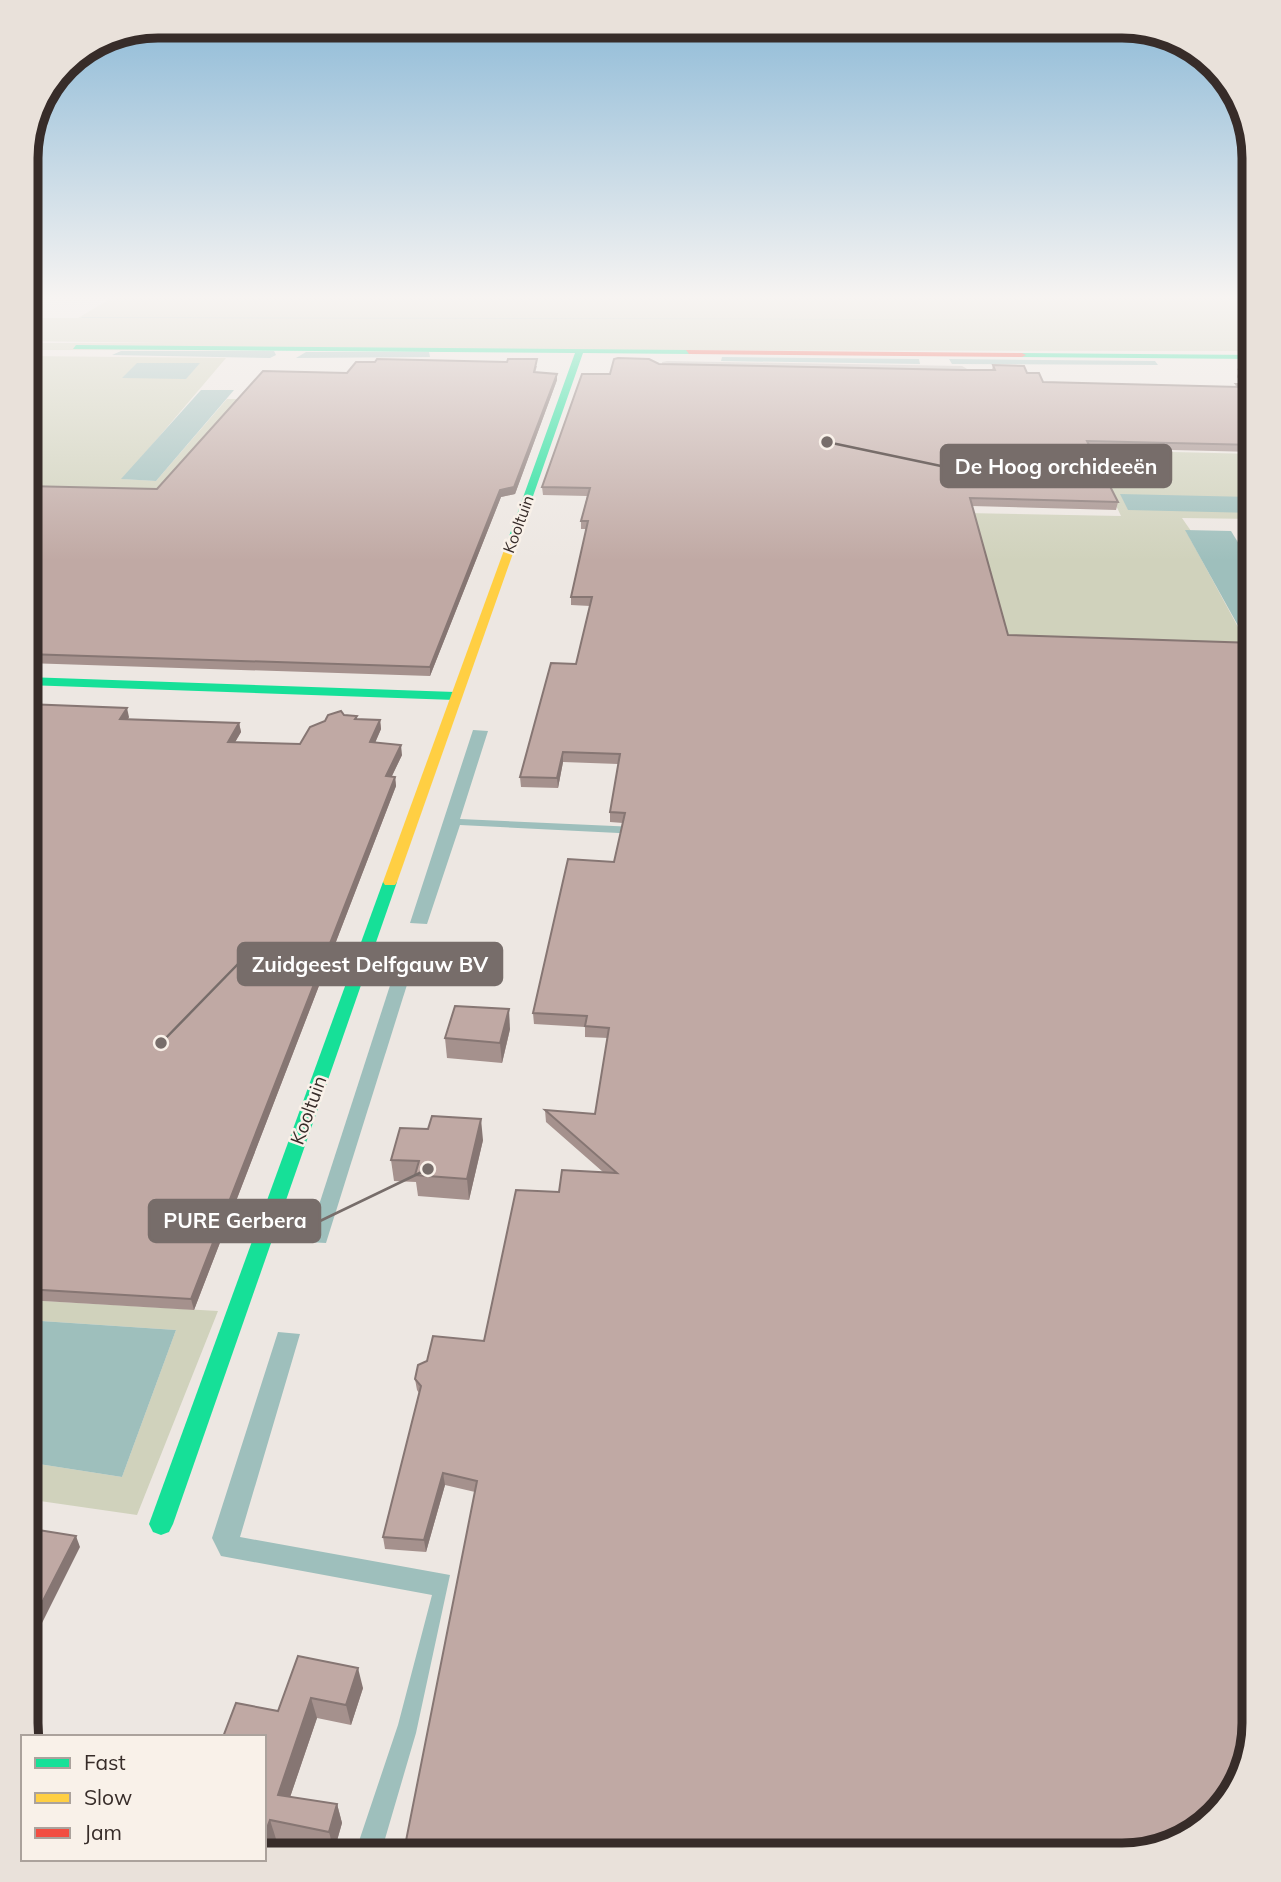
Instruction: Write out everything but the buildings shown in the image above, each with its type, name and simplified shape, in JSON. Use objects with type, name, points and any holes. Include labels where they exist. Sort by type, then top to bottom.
[{"type":"street","name":"Kooltuin","points":[[161,1524],[568,385]]},
{"type":"street","points":[[39,681],[455,696]]},
{"type":"green space","points":[[39,385],[203,385],[123,479],[156,481],[227,399],[244,399],[168,490],[39,486]]},
{"type":"green space","points":[[1090,450],[1242,454],[1242,519],[1182,518],[1191,531],[1186,531],[1242,634],[1242,655],[1002,645],[965,513],[1121,516]]},
{"type":"green space","points":[[38,1301],[218,1311],[137,1515],[38,1501],[38,1464],[122,1477],[176,1330],[38,1321]]},
{"type":"water","points":[[201,390],[234,390],[156,481],[121,479]]},
{"type":"water","points":[[1120,494],[1242,497],[1242,513],[1128,510]]},
{"type":"water","points":[[1185,530],[1231,531],[1242,549],[1242,633]]},
{"type":"water","points":[[473,730],[488,731],[460,819],[1242,854],[1242,864],[460,825],[427,924],[410,923]]},
{"type":"water","points":[[395,970],[411,972],[326,1243],[307,1242]]},
{"type":"water","points":[[38,1321],[176,1330],[122,1477],[38,1464]]},
{"type":"water","points":[[278,1332],[300,1334],[240,1537],[450,1575],[416,1733],[384,1843],[358,1843],[398,1725],[432,1595],[221,1556],[212,1538]]},
{"type":"traffic: fast","points":[[512,542],[568,385]]},
{"type":"traffic: fast","points":[[39,681],[455,696]]},
{"type":"traffic: fast","points":[[161,1524],[390,882]]},
{"type":"traffic: slow","points":[[390,882],[512,542]]},
{"type":"place","name":"De Hoog orchideeën","points":[[827,442]]},
{"type":"place","name":"Zuidgeest Delfgauw BV","points":[[161,1043]]},
{"type":"place","name":"PURE Gerbera","points":[[428,1169]]}]
